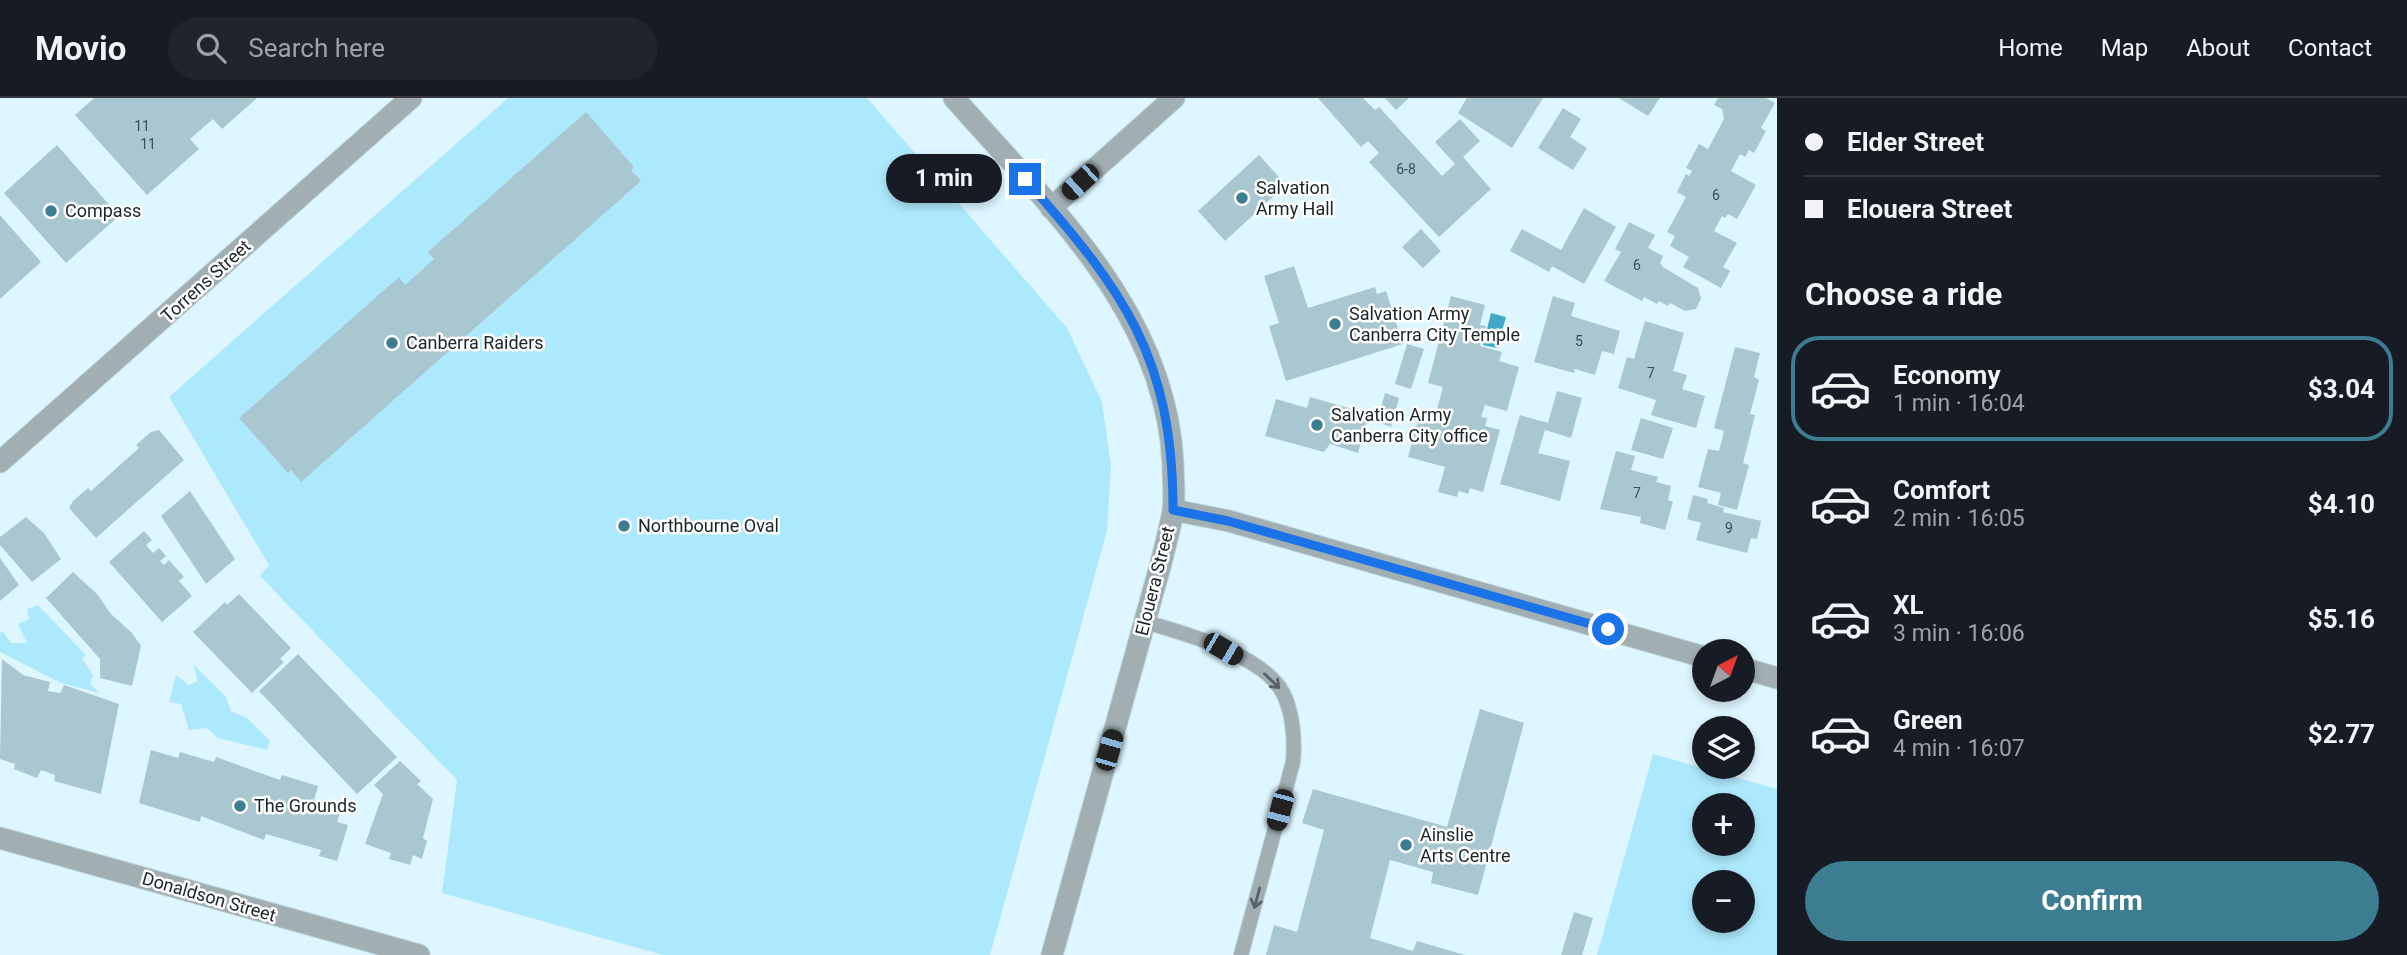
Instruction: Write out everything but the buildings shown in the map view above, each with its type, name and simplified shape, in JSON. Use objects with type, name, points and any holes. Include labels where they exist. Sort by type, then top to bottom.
[{"type":"street","name":"Torrens Street","points":[[0,462],[411,98]]},
{"type":"street","name":"Elouera Street","points":[[954,98],[1051,208],[1109,281],[1146,346],[1168,419],[1173,510],[1145,622],[1052,955]]},
{"type":"street","points":[[1051,208],[1174,98]]},
{"type":"street","points":[[1173,510],[1228,521],[1692,654]]},
{"type":"street","points":[[1755,672],[1777,678]]},
{"type":"street","name":"Donaldson Street","points":[[0,838],[394,952],[419,955]]},
{"type":"lane","points":[[1145,622],[1206,639],[1270,677],[1285,699],[1295,740],[1293,762],[1241,955]]},
{"type":"shaded area","points":[[508,98],[867,98],[1067,328],[1102,402],[1111,467],[1107,531],[990,955],[663,955],[442,893],[457,780],[260,576],[269,565],[169,397]]},
{"type":"shaded area","points":[[1491,313],[1506,317],[1497,348],[1483,345]]},
{"type":"shaded area","points":[[38,605],[86,655],[82,658],[93,675],[90,684],[100,693],[61,683],[0,652],[0,633],[3,632],[11,643],[27,643],[18,624],[29,619],[27,609]]},
{"type":"shaded area","points":[[193,664],[226,697],[231,711],[247,718],[270,741],[267,750],[218,738],[207,728],[189,730],[181,704],[169,702],[176,675],[189,685],[198,681]]},
{"type":"shaded area","points":[[1653,754],[1692,765],[1692,779],[1742,779],[1777,789],[1777,955],[1597,955]]},
{"type":"place","name":"Salvation Army Hall","points":[[1242,198]]},
{"type":"place","name":"Compass","points":[[51,211]]},
{"type":"place","name":"Salvation Army Canberra City Temple","points":[[1335,324]]},
{"type":"place","name":"Canberra Raiders","points":[[392,343]]},
{"type":"place","name":"Salvation Army Canberra City office","points":[[1317,425]]},
{"type":"place","name":"Northbourne Oval","points":[[624,526]]},
{"type":"place","name":"The Grounds","points":[[240,806]]},
{"type":"place","name":"Ainslie Arts Centre","points":[[1406,845]]},
{"type":"route","points":[[1025,179],[1109,281],[1146,346],[1161,387],[1168,419],[1172,451],[1173,510],[1228,521],[1608,629]]}]
